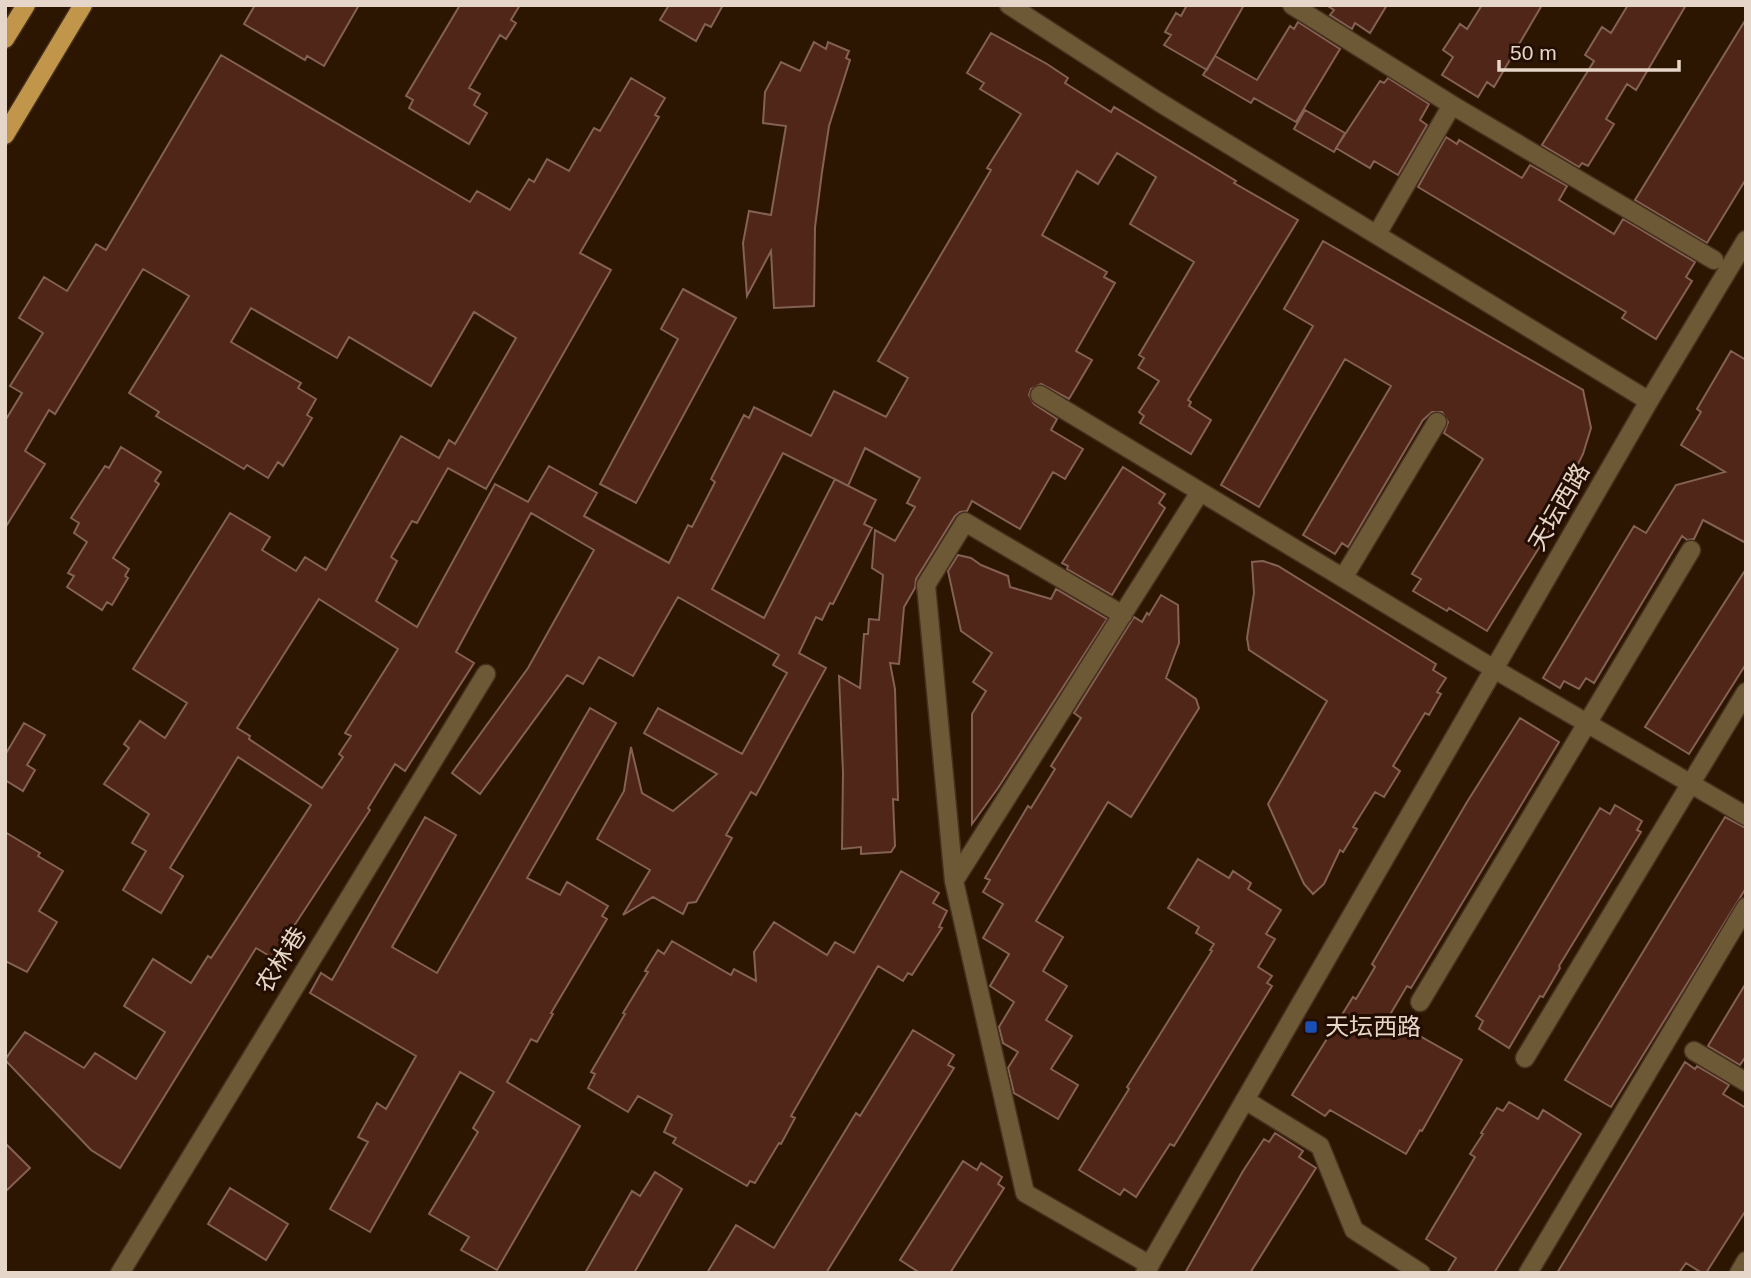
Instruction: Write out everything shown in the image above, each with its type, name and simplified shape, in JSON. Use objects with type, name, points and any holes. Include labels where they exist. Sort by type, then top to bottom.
[{"type":"main road","points":[[5,39],[26,5]]},
{"type":"main road","points":[[5,135],[83,5]]},
{"type":"street","points":[[1009,5],[1159,102],[1649,401]]},
{"type":"street","points":[[1292,5],[1452,105],[1714,260]]},
{"type":"street","points":[[1377,234],[1452,105]]},
{"type":"street","name":"天坛西路","points":[[1147,1269],[1649,401],[1746,240]]},
{"type":"street","points":[[1040,395],[1494,669],[1746,816]]},
{"type":"street","points":[[1343,578],[1437,422]]},
{"type":"street","points":[[954,881],[1200,492]]},
{"type":"street","points":[[1123,615],[965,522],[926,585],[954,881],[1025,1193],[1147,1269]]},
{"type":"street","points":[[1420,1002],[1691,550]]},
{"type":"street","name":"农林巷","points":[[120,1273],[486,674]]},
{"type":"street","points":[[1525,1058],[1746,692]]},
{"type":"street","points":[[1528,1273],[1746,907]]},
{"type":"street","points":[[1694,1051],[1746,1082]]},
{"type":"street","points":[[1245,1100],[1320,1146],[1354,1230],[1421,1273]]},
{"type":"street","points":[[1739,1273],[1746,1261]]},
{"type":"building","points":[[255,5],[359,5],[324,66],[307,56],[305,60],[244,24]]},
{"type":"building","points":[[460,5],[520,5],[511,20],[516,23],[506,39],[500,35],[469,88],[480,94],[474,105],[487,113],[469,144],[409,108],[413,100],[406,96]]},
{"type":"building","points":[[669,5],[723,5],[711,27],[705,24],[696,41],[660,20]]},
{"type":"building","points":[[1187,5],[1244,5],[1207,70],[1164,45],[1171,35],[1165,32],[1176,13],[1181,16]]},
{"type":"building","points":[[1326,5],[1387,5],[1370,33],[1355,23],[1352,29],[1330,15],[1334,10]]},
{"type":"building","points":[[1482,5],[1542,5],[1494,87],[1487,82],[1478,97],[1442,75],[1453,57],[1443,50],[1460,24],[1467,29]]},
{"type":"building","points":[[1628,5],[1686,5],[1636,90],[1627,84],[1606,119],[1614,124],[1588,166],[1582,163],[1579,167],[1542,145],[1594,61],[1585,55],[1602,27],[1611,33]]},
{"type":"building","points":[[1746,19],[1746,179],[1707,243],[1635,200]]},
{"type":"building","points":[[1298,22],[1340,49],[1296,122],[1254,98],[1251,103],[1203,75],[1215,56],[1257,80],[1290,26],[1294,29]]},
{"type":"building","points":[[991,33],[1047,64],[1068,78],[1065,83],[1111,112],[1114,107],[1298,220],[1188,400],[1191,402],[1189,406],[1211,420],[1191,454],[1140,423],[1144,416],[1139,412],[1159,381],[1138,368],[1144,358],[1139,355],[1194,262],[1130,224],[1156,177],[1117,153],[1098,184],[1077,171],[1042,235],[1107,272],[1104,277],[1115,283],[1076,351],[1092,360],[1069,399],[1041,384],[1031,389],[1029,395],[1034,404],[1057,419],[1051,430],[1083,449],[1065,479],[1053,472],[1020,529],[972,501],[967,511],[955,516],[916,579],[915,588],[904,607],[899,664],[890,663],[895,689],[898,800],[893,799],[895,846],[891,852],[861,854],[861,847],[842,849],[843,773],[839,676],[860,688],[864,634],[868,634],[869,619],[879,620],[883,575],[872,568],[875,530],[895,541],[915,507],[907,503],[920,478],[865,448],[848,486],[876,500],[864,524],[872,528],[833,604],[830,603],[822,620],[816,617],[799,653],[826,668],[756,795],[751,792],[726,835],[732,838],[696,902],[688,903],[683,914],[653,897],[623,915],[650,870],[597,839],[624,791],[631,747],[642,793],[673,811],[717,774],[644,733],[658,708],[742,754],[787,673],[773,665],[779,655],[678,597],[633,676],[599,657],[583,684],[567,675],[480,794],[452,773],[528,668],[594,550],[531,513],[456,652],[474,663],[405,771],[395,764],[368,808],[370,810],[273,958],[256,948],[120,1168],[91,1150],[5,1060],[25,1032],[84,1068],[95,1053],[136,1079],[165,1032],[124,1006],[153,959],[191,983],[208,956],[211,958],[311,805],[238,757],[170,868],[183,876],[161,913],[123,890],[146,851],[132,843],[149,814],[104,784],[129,748],[124,744],[140,721],[165,738],[187,703],[133,669],[230,513],[270,537],[262,550],[296,571],[305,557],[326,570],[401,436],[439,458],[449,440],[455,444],[516,338],[474,312],[431,386],[349,337],[337,358],[251,308],[231,342],[301,383],[298,388],[316,399],[307,415],[312,418],[299,440],[283,466],[278,462],[268,478],[247,465],[244,469],[156,416],[159,412],[129,393],[189,296],[143,269],[55,414],[49,410],[25,451],[45,464],[5,528],[5,421],[22,393],[10,386],[43,333],[19,318],[44,277],[67,291],[96,244],[106,250],[221,55],[470,202],[477,191],[510,210],[529,179],[534,182],[547,159],[569,171],[594,128],[600,131],[631,78],[665,98],[655,115],[659,117],[580,253],[611,270],[486,489],[448,468],[417,523],[412,521],[391,557],[397,561],[376,601],[417,627],[495,484],[528,502],[549,466],[597,493],[584,516],[669,563],[688,525],[692,527],[715,482],[711,479],[744,415],[749,418],[754,407],[811,436],[834,391],[886,417],[908,378],[878,361],[991,170],[987,168],[1021,114],[980,89],[984,83],[967,73]],"holes":[[[783,453],[835,479],[764,618],[712,589]],[[319,599],[398,649],[345,733],[351,736],[339,754],[343,757],[322,788],[237,728]]]},
{"type":"building","points":[[814,42],[826,49],[828,42],[849,51],[846,58],[850,60],[829,126],[822,172],[815,227],[814,306],[774,308],[771,251],[747,296],[743,243],[749,211],[771,215],[786,126],[763,123],[765,92],[781,62],[800,71]]},
{"type":"building","points":[[1388,78],[1429,104],[1420,120],[1427,125],[1398,175],[1374,161],[1370,168],[1336,148],[1380,81],[1384,83]]},
{"type":"building","points":[[1305,110],[1345,133],[1334,152],[1294,129]]},
{"type":"building","points":[[1446,137],[1457,144],[1459,140],[1522,178],[1530,165],[1567,186],[1559,200],[1614,234],[1623,219],[1695,262],[1686,277],[1692,281],[1656,339],[1622,318],[1626,312],[1418,187]]},
{"type":"building","points":[[1323,241],[1583,390],[1591,428],[1583,454],[1569,482],[1577,487],[1487,631],[1449,608],[1447,611],[1413,591],[1421,579],[1412,574],[1483,459],[1444,433],[1448,422],[1442,412],[1432,412],[1423,420],[1348,547],[1342,543],[1335,554],[1303,535],[1391,386],[1345,359],[1259,507],[1221,485],[1313,326],[1284,309]]},
{"type":"building","points":[[683,289],[736,318],[636,503],[600,484],[678,339],[661,329]]},
{"type":"building","points":[[1731,351],[1746,360],[1746,543],[1703,520],[1694,539],[1687,540],[1682,536],[1594,683],[1586,678],[1579,689],[1564,681],[1560,688],[1543,678],[1634,526],[1646,533],[1676,485],[1725,472],[1681,445],[1701,412],[1697,409]]},
{"type":"building","points":[[121,447],[161,472],[155,481],[159,484],[113,558],[129,569],[125,576],[128,578],[112,605],[107,602],[102,610],[67,587],[74,576],[68,573],[87,542],[74,533],[79,523],[71,518],[105,466],[109,468]]},
{"type":"building","points":[[1123,467],[1165,494],[1159,503],[1165,508],[1112,595],[1067,569],[1068,566],[1062,563]]},
{"type":"building","points":[[958,555],[971,558],[1008,576],[1010,587],[1051,599],[1056,589],[1107,619],[972,824],[972,714],[986,691],[973,682],[992,653],[961,631],[948,571]]},
{"type":"building","points":[[1263,561],[1278,566],[1436,664],[1433,670],[1446,678],[1437,692],[1441,694],[1429,715],[1425,713],[1393,766],[1400,771],[1384,797],[1375,792],[1353,827],[1357,829],[1343,852],[1340,850],[1324,884],[1313,894],[1304,884],[1268,804],[1327,701],[1249,650],[1247,638],[1254,593],[1252,562]]},
{"type":"building","points":[[1746,569],[1746,664],[1689,754],[1645,727]]},
{"type":"building","points":[[1161,595],[1178,605],[1179,643],[1166,678],[1196,699],[1199,708],[1131,817],[1108,802],[1036,921],[1063,937],[1043,971],[1067,986],[1046,1020],[1072,1036],[1051,1069],[1078,1085],[1058,1119],[1014,1093],[1008,1068],[1018,1052],[1003,1043],[999,1027],[1014,1002],[990,986],[1009,954],[983,938],[1003,904],[983,892],[990,880],[985,878],[1028,806],[1031,808],[1055,769],[1051,766],[1081,718],[1074,713],[1134,617],[1142,622]]},
{"type":"building","points":[[590,708],[616,723],[527,878],[560,895],[567,882],[608,906],[602,916],[607,919],[551,1013],[553,1014],[537,1042],[531,1039],[507,1082],[580,1126],[497,1270],[461,1250],[469,1237],[429,1214],[478,1132],[473,1128],[494,1092],[460,1072],[370,1232],[330,1209],[368,1142],[358,1137],[377,1103],[386,1109],[416,1056],[310,993],[321,973],[332,980],[425,817],[456,835],[392,947],[437,973]]},
{"type":"building","points":[[1520,718],[1559,742],[1411,988],[1407,986],[1388,1018],[1462,1060],[1406,1154],[1330,1110],[1325,1116],[1292,1095],[1353,997],[1356,999],[1375,967],[1372,964],[1467,802]]},
{"type":"building","points":[[24,723],[45,735],[27,765],[35,770],[23,791],[5,780],[5,755]]},
{"type":"building","points":[[1615,805],[1642,821],[1637,830],[1641,832],[1543,997],[1540,996],[1509,1048],[1479,1029],[1483,1021],[1476,1016],[1600,808],[1610,814]]},
{"type":"building","points":[[1725,817],[1746,828],[1746,888],[1611,1107],[1565,1080]]},
{"type":"building","points":[[5,832],[40,853],[38,856],[63,871],[39,911],[57,922],[27,972],[5,961]]},
{"type":"building","points":[[1198,859],[1229,878],[1233,871],[1251,883],[1248,889],[1281,910],[1266,934],[1275,939],[1258,967],[1272,976],[1267,983],[1272,986],[1174,1146],[1170,1144],[1136,1197],[1124,1189],[1120,1195],[1079,1170],[1212,951],[1210,950],[1214,944],[1196,933],[1199,927],[1168,908]]},
{"type":"building","points":[[901,871],[939,893],[933,903],[947,911],[939,927],[942,928],[912,975],[908,973],[903,981],[878,966],[791,1116],[795,1118],[781,1144],[779,1143],[755,1183],[750,1181],[747,1186],[673,1143],[676,1138],[664,1132],[672,1115],[638,1096],[628,1112],[588,1088],[595,1074],[591,1072],[658,950],[664,954],[672,941],[731,975],[734,969],[756,981],[754,952],[774,922],[827,955],[835,942],[854,953]]},
{"type":"building","points":[[1746,983],[1746,1056],[1740,1065],[1708,1046]]},
{"type":"building","points":[[913,1030],[954,1055],[948,1065],[954,1068],[826,1273],[707,1273],[736,1225],[774,1248],[856,1113],[860,1116]]},
{"type":"building","points":[[1685,1062],[1729,1085],[1723,1094],[1746,1108],[1746,1210],[1706,1273],[1686,1263],[1679,1273],[1557,1273]]},
{"type":"building","points":[[1509,1102],[1538,1119],[1543,1110],[1581,1134],[1494,1273],[1447,1273],[1456,1258],[1426,1239],[1475,1157],[1470,1154],[1483,1134],[1481,1133],[1497,1108],[1503,1111]]},
{"type":"building","points":[[1275,1133],[1303,1151],[1299,1157],[1316,1168],[1250,1273],[1185,1273],[1243,1171],[1264,1139],[1269,1142]]},
{"type":"building","points":[[5,1143],[30,1168],[5,1192]]},
{"type":"building","points":[[963,1161],[977,1170],[981,1163],[1002,1177],[998,1184],[1004,1188],[950,1273],[920,1273],[900,1260]]},
{"type":"building","points":[[655,1172],[682,1189],[634,1273],[585,1273],[632,1191],[640,1196]]},
{"type":"building","points":[[230,1188],[288,1224],[266,1260],[208,1224]]},
{"type":"place","name":"天坛西路","points":[[1311,1027]]}]
